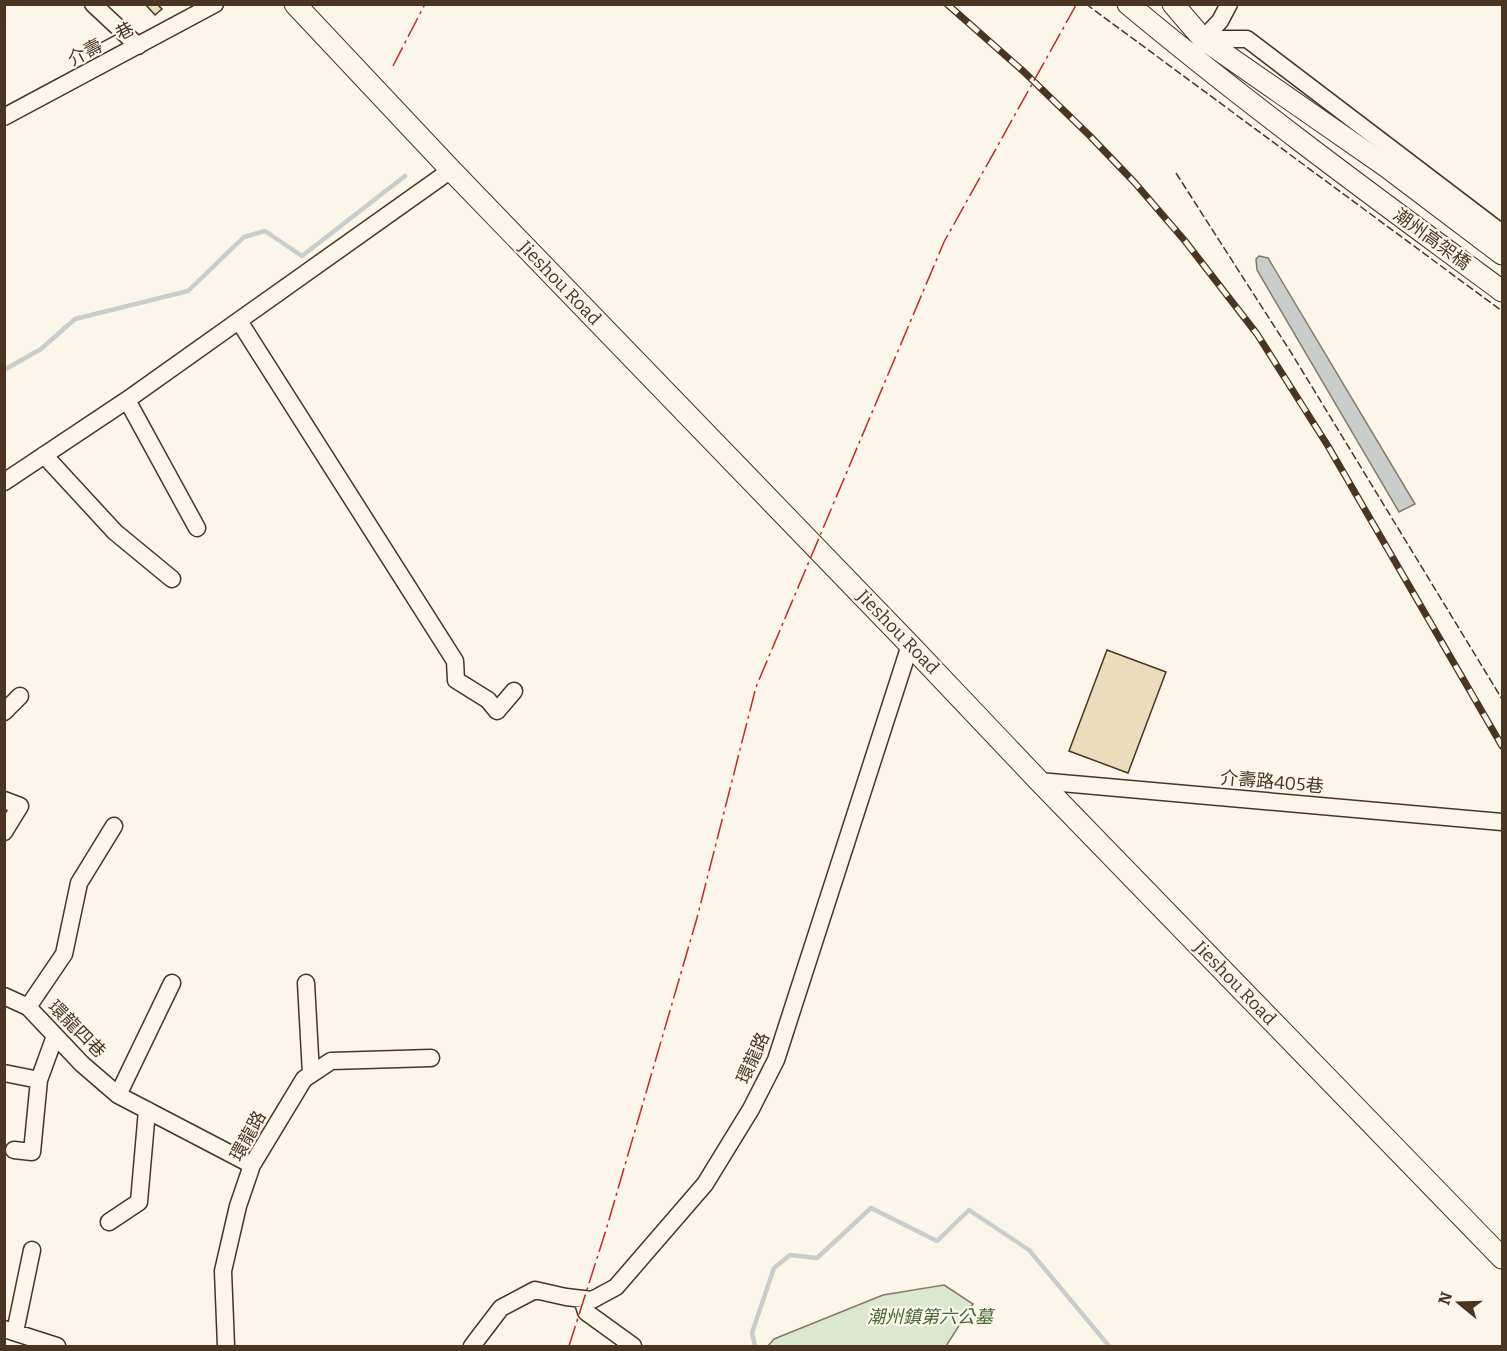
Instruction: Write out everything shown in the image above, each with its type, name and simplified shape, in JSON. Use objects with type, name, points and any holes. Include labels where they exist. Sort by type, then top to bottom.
[{"type":"main road","name":"Jieshou Road","points":[[295,4],[451,170],[1039,781],[1503,1258]]},
{"type":"main road","points":[[1128,4],[1195,46]]},
{"type":"main road","points":[[1173,4],[1195,46]]},
{"type":"main road","name":"潮州高架橋","points":[[1195,46],[1387,166],[1503,254]]},
{"type":"main road","name":"潮州高架橋","points":[[1195,46],[1361,188],[1503,291]]},
{"type":"street","points":[[93,4],[138,46]]},
{"type":"street","name":"介壽一巷","points":[[4,117],[215,4]]},
{"type":"street","points":[[1195,46],[1220,21],[1229,4]]},
{"type":"street","points":[[1195,46],[1247,39],[1503,233]]},
{"type":"street","points":[[1195,46],[1216,88],[1503,298]]},
{"type":"street","points":[[4,482],[127,400],[451,170]]},
{"type":"street","points":[[239,321],[455,661],[456,680],[488,700],[497,711],[514,692]]},
{"type":"street","points":[[127,400],[197,528]]},
{"type":"street","points":[[44,455],[115,532],[172,579]]},
{"type":"street","name":"環龍路","points":[[472,1347],[501,1308],[535,1290],[592,1300],[616,1287],[705,1184],[751,1109],[777,1060],[910,645]]},
{"type":"street","points":[[4,712],[20,696]]},
{"type":"street","name":"介壽路405巷","points":[[1039,781],[1503,822]]},
{"type":"street","points":[[4,800],[20,806],[4,832]]},
{"type":"street","points":[[28,1007],[64,954],[79,883],[114,826]]},
{"type":"street","points":[[118,1095],[172,983]]},
{"type":"street","points":[[306,983],[311,1074]]},
{"type":"street","name":"環龍四巷","points":[[4,996],[28,1007],[82,1064],[118,1095],[252,1165]]},
{"type":"street","points":[[14,1150],[32,1152],[39,1080],[55,1036]]},
{"type":"street","name":"環龍路","points":[[226,1347],[223,1271],[238,1206],[252,1165],[304,1079],[331,1061],[431,1059]]},
{"type":"street","points":[[4,1073],[39,1080]]},
{"type":"street","points":[[109,1222],[140,1202],[147,1110]]},
{"type":"street","points":[[32,1250],[10,1331],[57,1347]]},
{"type":"street","points":[[582,1299],[586,1312],[633,1347]]},
{"type":"green space","name":"潮州鎮第六公墓","points":[[944,1285],[973,1304],[946,1346],[768,1346],[774,1339],[883,1295]]},
{"type":"shaded area","points":[[1259,256],[1268,258],[1415,504],[1399,512],[1257,270],[1256,259]]},
{"type":"building","points":[[145,4],[157,4],[162,9],[155,15]]},
{"type":"building","points":[[1107,650],[1166,672],[1128,773],[1069,751]]},
{"type":"waterway","points":[[4,370],[41,349],[75,319],[188,291],[244,237],[265,231],[302,256],[405,176]]},
{"type":"waterway","points":[[755,1346],[752,1333],[774,1268],[790,1255],[817,1258],[871,1208],[937,1241],[969,1210],[1029,1250],[1109,1346]]},
{"type":"railway","points":[[947,4],[1023,71],[1135,183],[1185,241],[1257,334],[1328,446],[1502,746]]},
{"type":"fence","points":[[1086,4],[1502,311]]},
{"type":"fence","points":[[1176,173],[1292,354],[1502,699]]},
{"type":"power","points":[[393,66],[425,4]]},
{"type":"power","points":[[569,1346],[606,1230],[697,918],[756,687],[944,242],[1075,7],[1074,4]]}]
